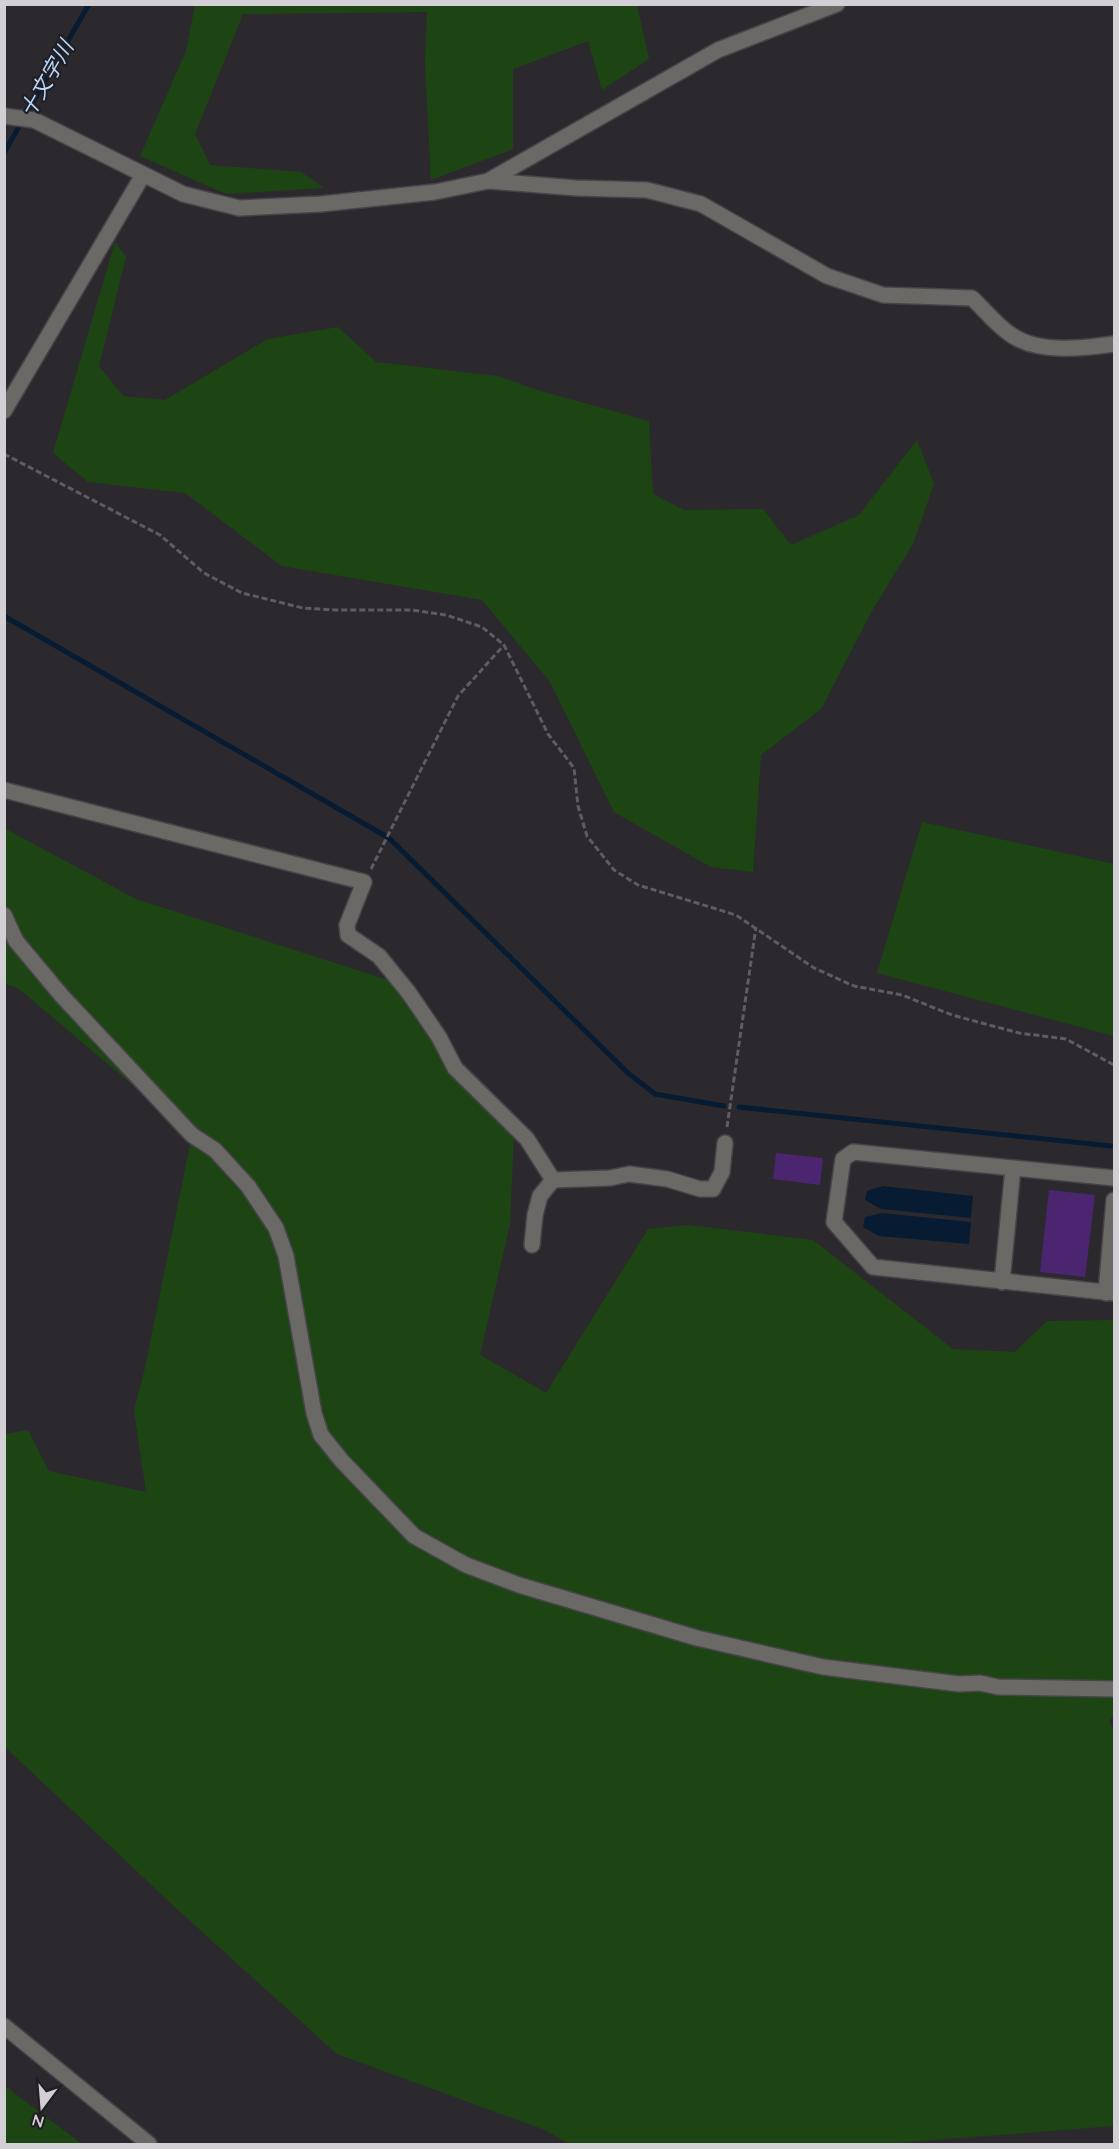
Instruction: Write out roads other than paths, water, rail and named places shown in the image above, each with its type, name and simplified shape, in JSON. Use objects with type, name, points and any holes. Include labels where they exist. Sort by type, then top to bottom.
[{"type":"street","points":[[489,182],[718,50],[837,4]]},
{"type":"street","points":[[4,116],[34,120],[183,194],[239,208],[333,203],[435,192],[489,182],[576,188],[647,189],[701,204],[827,276],[883,295],[972,298],[1014,337],[1049,349],[1114,344]]},
{"type":"street","points":[[4,411],[143,175]]},
{"type":"street","points":[[4,790],[364,882],[346,925],[348,935],[380,956],[439,1037],[455,1068],[527,1139],[553,1180]]},
{"type":"street","points":[[4,915],[16,941],[62,996],[192,1135],[215,1150],[248,1186],[276,1228],[286,1256],[314,1413],[321,1435],[342,1461],[414,1536],[466,1565],[519,1586],[696,1638],[823,1667],[959,1684],[980,1683],[998,1687],[1114,1689]]},
{"type":"street","points":[[532,1245],[534,1215],[540,1196],[553,1180],[610,1178],[629,1174],[667,1179],[700,1189],[713,1189],[722,1172],[725,1143]]},
{"type":"street","points":[[1114,1178],[853,1152],[843,1159],[834,1222],[873,1267],[1110,1293],[1114,1200]]},
{"type":"street","points":[[1002,1282],[1013,1168]]},
{"type":"street","points":[[4,2026],[149,2145]]},
{"type":"water","points":[[883,1186],[973,1196],[971,1218],[881,1209],[865,1200],[867,1191]]},
{"type":"water","points":[[882,1213],[971,1222],[969,1244],[879,1236],[863,1227],[865,1217]]},
{"type":"waterway","name":"十文字川","points":[[4,153],[89,4]]},
{"type":"waterway","points":[[4,616],[389,838],[628,1073],[655,1094],[724,1106]]},
{"type":"waterway","points":[[739,1107],[1111,1146]]}]
